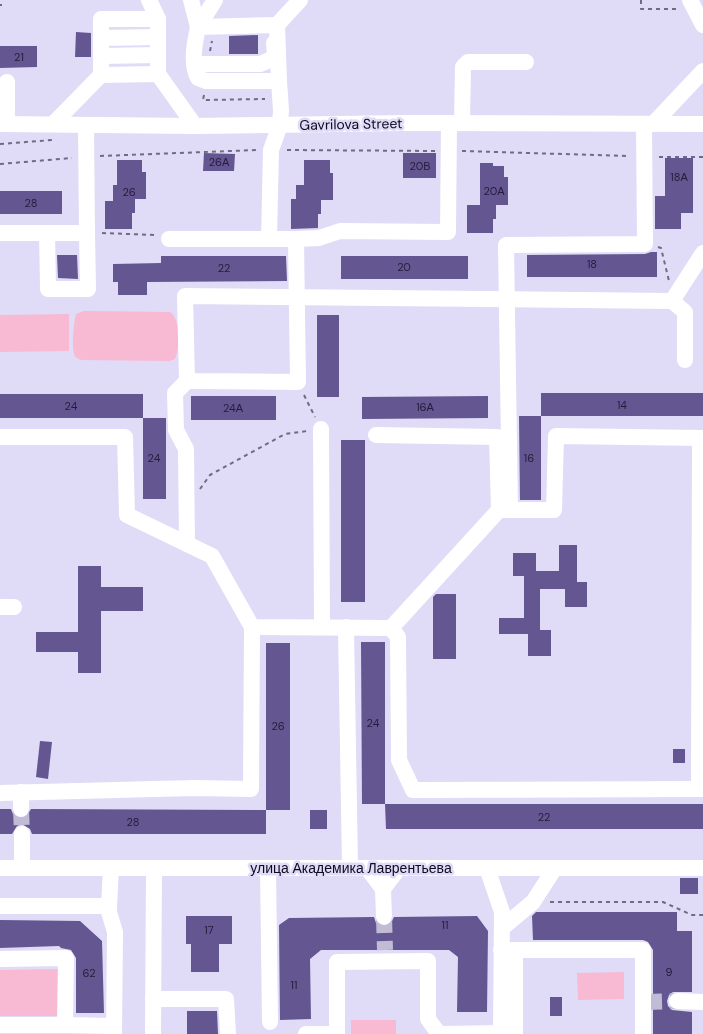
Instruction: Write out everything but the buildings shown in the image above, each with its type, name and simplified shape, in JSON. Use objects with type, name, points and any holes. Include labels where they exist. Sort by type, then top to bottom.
[{"type":"street","points":[[149,0],[158,19],[158,74],[194,126]]},
{"type":"street","points":[[191,0],[198,29]]},
{"type":"street","points":[[215,0],[198,29],[194,41],[198,78],[206,81],[279,81]]},
{"type":"street","points":[[198,29],[277,25],[300,0]]},
{"type":"street","points":[[691,2],[703,25]]},
{"type":"street","points":[[55,132],[101,75],[101,19],[158,19]]},
{"type":"street","points":[[269,239],[271,150],[280,125],[277,25]]},
{"type":"street","points":[[196,69],[238,64],[260,64],[274,56],[275,46],[272,38],[261,30],[198,29]]},
{"type":"street","points":[[101,38],[158,37]]},
{"type":"street","points":[[101,56],[158,56]]},
{"type":"street","points":[[169,239],[319,238],[340,231],[448,232],[449,151],[456,123],[463,67],[468,62],[526,62]]},
{"type":"street","points":[[252,627],[391,628],[505,510],[506,245],[645,244],[644,157],[648,124],[703,71]]},
{"type":"street","points":[[101,75],[158,74]]},
{"type":"street","points":[[3,124],[7,82]]},
{"type":"street","name":"Gavrilova Street","points":[[3,124],[55,132],[86,125],[280,125],[404,117],[456,123],[703,124]]},
{"type":"street","points":[[47,233],[48,289],[88,289],[86,125]]},
{"type":"street","points":[[0,232],[87,233]]},
{"type":"street","points":[[187,544],[186,449],[176,430],[175,393],[187,381],[298,382],[296,239]]},
{"type":"street","points":[[672,301],[703,253]]},
{"type":"street","points":[[187,381],[185,296],[672,301],[685,312],[685,360]]},
{"type":"street","points":[[321,429],[322,627]]},
{"type":"street","points":[[376,435],[497,437],[505,510]]},
{"type":"street","points":[[391,628],[398,637],[399,760],[413,790],[701,789],[702,439],[556,436],[554,510],[505,510]]},
{"type":"street","points":[[0,437],[125,437],[127,515],[212,556],[252,627],[251,789],[194,788],[0,793]]},
{"type":"street","points":[[346,627],[350,868]]},
{"type":"street","points":[[21,792],[21,809]]},
{"type":"street","points":[[22,834],[22,868]]},
{"type":"street","name":"улица Академика Лаврентьева","points":[[0,868],[703,868]]},
{"type":"street","points":[[0,1025],[65,1025],[114,1030],[114,932],[109,912],[111,868]]},
{"type":"street","points":[[153,1034],[154,868]]},
{"type":"street","points":[[268,868],[270,1022]]},
{"type":"street","points":[[367,868],[383,889],[384,917]]},
{"type":"street","points":[[383,889],[400,868]]},
{"type":"street","points":[[306,1034],[337,1034],[337,962],[384,956],[428,961],[428,1019],[441,1034],[506,1034],[508,950],[502,928],[502,912],[487,868]]},
{"type":"street","points":[[502,928],[533,902],[554,868]]},
{"type":"street","points":[[0,906],[109,906]]},
{"type":"street","points":[[508,950],[643,950],[643,1034]]},
{"type":"street","points":[[0,959],[66,958],[65,1025]]},
{"type":"street","points":[[153,999],[226,999],[228,1034]]},
{"type":"street","points":[[677,1001],[703,1002]]},
{"type":"path","points":[[641,0],[641,9],[676,10],[691,2]]},
{"type":"path","points":[[0,144],[55,132]]},
{"type":"path","points":[[0,164],[87,157],[271,150],[449,151],[644,157],[703,156]]},
{"type":"path","points":[[87,233],[160,235],[169,239]]},
{"type":"path","points":[[645,244],[661,248],[672,301]]},
{"type":"path","points":[[187,507],[210,475],[284,434],[321,429],[298,382]]},
{"type":"path","points":[[533,902],[663,902],[692,914],[703,915]]},
{"type":"shaded area","points":[[84,311],[170,312],[174,316],[178,327],[178,348],[175,359],[169,361],[82,360],[77,358],[73,348],[74,323],[76,314]]},
{"type":"shaded area","points":[[69,314],[69,351],[0,352],[0,315]]},
{"type":"shaded area","points":[[60,969],[60,1016],[0,1016],[0,970]]},
{"type":"shaded area","points":[[624,972],[624,999],[578,1000],[577,973]]},
{"type":"shaded area","points":[[351,1020],[396,1020],[396,1034],[351,1034]]},
{"type":"tunnel","points":[[21,809],[22,834]]},
{"type":"tunnel","points":[[384,917],[385,950]]},
{"type":"tunnel","points":[[646,1002],[677,1001]]}]
